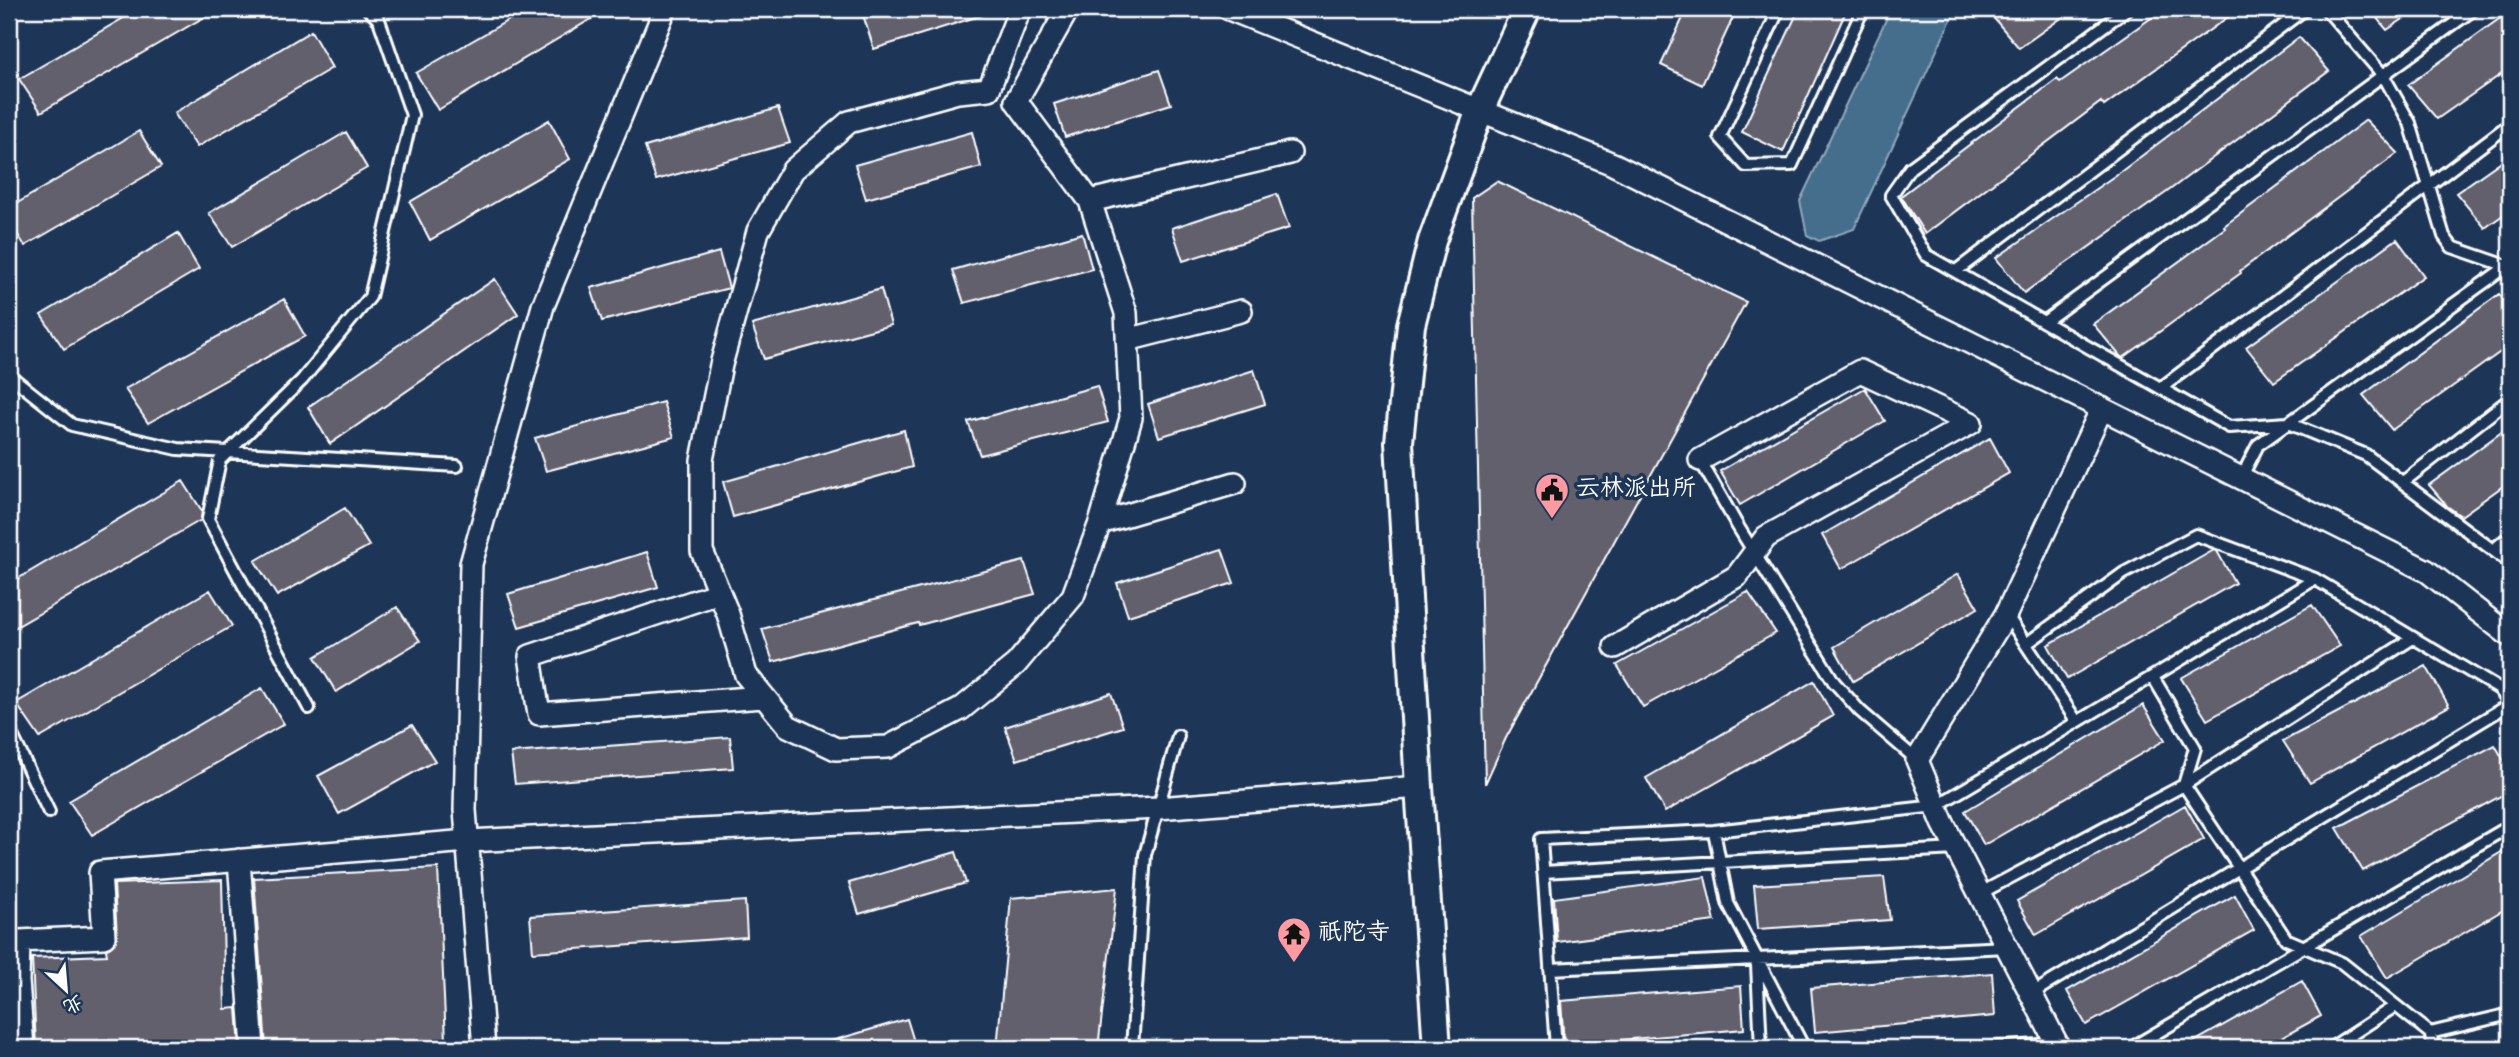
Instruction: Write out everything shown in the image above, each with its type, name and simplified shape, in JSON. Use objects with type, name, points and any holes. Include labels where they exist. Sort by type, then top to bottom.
[{"type":"street","points":[[484,1048],[465,810],[471,564],[543,306],[665,9]]},
{"type":"street","points":[[1020,9],[989,89],[958,92],[849,122],[793,170],[758,231],[721,365],[702,460],[702,551],[728,614],[746,675],[788,726],[836,749],[888,747],[961,709],[1016,664],[1073,596],[1100,523],[1131,418],[1126,313],[1090,201],[1016,101],[1068,9]]},
{"type":"street","points":[[1229,9],[1613,164],[2427,571],[2510,636]]},
{"type":"street","points":[[1437,1048],[1399,442],[1411,325],[1432,241],[1480,110],[1527,9]]},
{"type":"street","points":[[1090,201],[1290,153]]},
{"type":"street","points":[[1128,340],[1241,311]]},
{"type":"street","points":[[1615,647],[1737,576],[1766,537],[1971,423],[1860,371],[1700,460]]},
{"type":"street","points":[[2057,1046],[1956,849],[1917,760],[2006,614],[2102,408]]},
{"type":"street","points":[[1100,523],[1235,483]]},
{"type":"street","points":[[719,593],[530,656],[539,713],[764,697]]},
{"type":"street","points":[[23,1048],[18,981],[19,941],[104,937],[100,872],[468,841],[1158,808],[1419,787]]},
{"type":"street","points":[[239,860],[253,1048]]},
{"type":"lane","points":[[309,708],[208,519],[220,460],[302,380],[370,297],[412,116],[379,20],[368,9]]},
{"type":"lane","points":[[1779,9],[1720,137],[1746,166],[1792,165],[1863,9]]},
{"type":"lane","points":[[2127,9],[1910,168],[1891,195],[1926,254],[2229,427],[2288,423],[2366,455],[2510,564]]},
{"type":"lane","points":[[1956,271],[2305,9]]},
{"type":"lane","points":[[2326,9],[2383,75],[2410,123],[2444,236],[2452,247],[2510,266]]},
{"type":"lane","points":[[2044,321],[2474,9]]},
{"type":"lane","points":[[2161,388],[2510,124]]},
{"type":"lane","points":[[2241,478],[2258,445],[2510,266]]},
{"type":"lane","points":[[9,375],[72,425],[178,449],[457,466]]},
{"type":"lane","points":[[2403,482],[2510,399]]},
{"type":"lane","points":[[1700,460],[1754,553],[1835,682],[1860,711],[1917,760]]},
{"type":"lane","points":[[2026,644],[2124,573],[2196,535],[2315,579],[2499,689],[2510,703],[2031,994]]},
{"type":"lane","points":[[2493,550],[2510,536]]},
{"type":"lane","points":[[1556,1048],[1541,839],[1714,831],[1936,806],[2315,579]]},
{"type":"lane","points":[[2006,614],[2077,722]]},
{"type":"lane","points":[[1979,894],[2184,785],[2413,638]]},
{"type":"lane","points":[[2152,677],[2196,748],[2184,785]]},
{"type":"lane","points":[[9,729],[49,812]]},
{"type":"lane","points":[[1132,1048],[1145,855],[1178,736]]},
{"type":"lane","points":[[2184,785],[2286,939],[2342,962],[2430,1033],[2434,1048]]},
{"type":"lane","points":[[2131,1048],[2510,826]]},
{"type":"lane","points":[[1714,831],[1728,903],[1804,1048]]},
{"type":"lane","points":[[1543,872],[1956,849]]},
{"type":"lane","points":[[1550,969],[2007,947]]},
{"type":"lane","points":[[1756,958],[1761,1048]]},
{"type":"lane","points":[[2331,1048],[2395,1006]]},
{"type":"lane","points":[[2430,1033],[2510,1014]]},
{"type":"lane","points":[[1992,1048],[2057,1046]]},
{"type":"water","points":[[1891,9],[1956,9],[1854,229],[1819,241],[1807,235],[1800,201]]},
{"type":"building","points":[[139,9],[218,9],[41,112],[19,79]]},
{"type":"building","points":[[528,9],[608,9],[438,110],[416,73]]},
{"type":"building","points":[[884,9],[989,9],[989,13],[874,49],[863,15]]},
{"type":"building","points":[[1687,9],[1737,9],[1702,85],[1661,65]]},
{"type":"building","points":[[1799,9],[1847,9],[1783,152],[1742,132]]},
{"type":"building","points":[[1986,9],[2074,9],[2019,48]]},
{"type":"building","points":[[2164,9],[2239,9],[2104,106],[2101,102],[1925,234],[1901,196],[2057,79],[2060,82]]},
{"type":"building","points":[[2369,9],[2418,9],[2387,30]]},
{"type":"building","points":[[2510,11],[2510,68],[2437,119],[2408,85]]},
{"type":"building","points":[[311,31],[332,68],[197,147],[174,113]]},
{"type":"building","points":[[2299,37],[2329,71],[2167,192],[2024,293],[1996,258],[2123,170]]},
{"type":"building","points":[[1159,70],[1171,104],[1065,137],[1054,104]]},
{"type":"building","points":[[778,108],[790,143],[656,180],[645,147]]},
{"type":"building","points":[[549,120],[570,159],[430,240],[410,202]]},
{"type":"building","points":[[2366,120],[2398,153],[2240,271],[2241,273],[2123,358],[2120,356],[2093,324],[2225,228],[2224,226]]},
{"type":"building","points":[[139,131],[161,167],[25,246],[9,221],[9,208]]},
{"type":"building","points":[[346,132],[367,168],[232,247],[209,213]]},
{"type":"building","points":[[972,132],[981,167],[866,199],[855,165]]},
{"type":"building","points":[[2510,155],[2510,210],[2485,228],[2456,193]]},
{"type":"building","name":"云林派出所","points":[[1497,181],[1746,302],[1506,738],[1485,784],[1472,198]]},
{"type":"building","points":[[1277,194],[1289,228],[1183,261],[1172,228]]},
{"type":"building","points":[[178,233],[199,269],[64,349],[41,315]]},
{"type":"building","points":[[1082,233],[1092,269],[964,303],[953,270]]},
{"type":"building","points":[[2397,239],[2424,276],[2274,382],[2246,347]]},
{"type":"building","points":[[719,252],[729,288],[602,321],[591,288]]},
{"type":"building","points":[[495,279],[518,314],[330,444],[308,407]]},
{"type":"building","points":[[881,289],[891,325],[764,359],[752,325]]},
{"type":"building","points":[[2499,294],[2510,308],[2510,345],[2392,430],[2363,395]]},
{"type":"building","points":[[284,299],[305,336],[148,423],[125,389]]},
{"type":"building","points":[[1254,370],[1265,404],[1159,437],[1148,404]]},
{"type":"building","points":[[1097,386],[1108,422],[980,455],[968,422]]},
{"type":"building","points":[[1865,388],[1885,421],[1740,505],[1720,471]]},
{"type":"building","points":[[663,402],[674,437],[546,471],[535,438]]},
{"type":"building","points":[[2510,426],[2510,481],[2461,516],[2447,506],[2429,485]]},
{"type":"building","points":[[904,430],[912,467],[733,517],[723,482]]},
{"type":"building","points":[[1990,438],[2009,473],[1841,569],[1822,535]]},
{"type":"building","points":[[183,481],[202,511],[201,520],[9,631],[9,584]]},
{"type":"building","points":[[345,508],[369,546],[277,596],[255,561]]},
{"type":"building","points":[[1222,549],[1234,583],[1128,616],[1117,583]]},
{"type":"building","points":[[2214,550],[2235,583],[2067,679],[2048,645]]},
{"type":"building","points":[[647,552],[658,587],[519,627],[508,594]]},
{"type":"building","points":[[1024,561],[1035,594],[919,625],[918,623],[773,662],[762,629]]},
{"type":"building","points":[[1958,574],[1978,608],[1853,681],[1834,647]]},
{"type":"building","points":[[210,590],[232,626],[40,738],[16,703]]},
{"type":"building","points":[[1748,592],[1776,633],[1643,707],[1617,665]]},
{"type":"building","points":[[2312,605],[2340,646],[2207,720],[2181,678]]},
{"type":"building","points":[[397,607],[420,641],[336,692],[315,657]]},
{"type":"building","points":[[2426,666],[2449,706],[2310,783],[2283,741]]},
{"type":"building","points":[[1814,681],[1833,716],[1665,812],[1646,778]]},
{"type":"building","points":[[262,688],[284,724],[92,835],[69,801]]},
{"type":"building","points":[[1111,693],[1123,727],[1017,760],[1005,727]]},
{"type":"building","points":[[2143,705],[2165,740],[1984,845],[1965,811]]},
{"type":"building","points":[[412,725],[435,761],[339,814],[318,776]]},
{"type":"building","points":[[730,737],[733,768],[515,784],[511,753]]},
{"type":"building","points":[[2495,745],[2510,771],[2510,791],[2363,871],[2337,828]]},
{"type":"building","points":[[2185,805],[2204,839],[2036,935],[2017,901]]},
{"type":"building","points":[[2510,847],[2510,906],[2387,978],[2361,936]]},
{"type":"building","points":[[956,852],[966,883],[859,914],[849,883]]},
{"type":"building","points":[[438,868],[446,1040],[266,1048],[254,878]]},
{"type":"building","points":[[1705,877],[1715,921],[1557,942],[1554,898]]},
{"type":"building","points":[[1884,877],[1890,920],[1758,929],[1754,885]]},
{"type":"building","points":[[222,880],[225,1009],[237,1008],[240,1048],[36,1048],[32,958],[107,955],[106,950],[115,943],[117,937],[114,884]]},
{"type":"building","points":[[1117,888],[1098,1048],[997,1048],[1011,898]]},
{"type":"building","points":[[2235,895],[2254,930],[2086,1025],[2067,991]]},
{"type":"building","points":[[745,901],[747,937],[533,952],[530,916]]},
{"type":"building","points":[[1992,973],[1995,1016],[1815,1032],[1811,988]]},
{"type":"building","points":[[2302,981],[2321,1016],[2263,1048],[2183,1048]]},
{"type":"building","points":[[1741,986],[1744,1029],[1564,1045],[1561,1001]]},
{"type":"building","points":[[907,1019],[916,1048],[822,1048],[821,1044]]},
{"type":"place","name":"云林派出所","points":[[1552,520]]},
{"type":"place","name":"祇陀寺","points":[[1294,964]]}]
